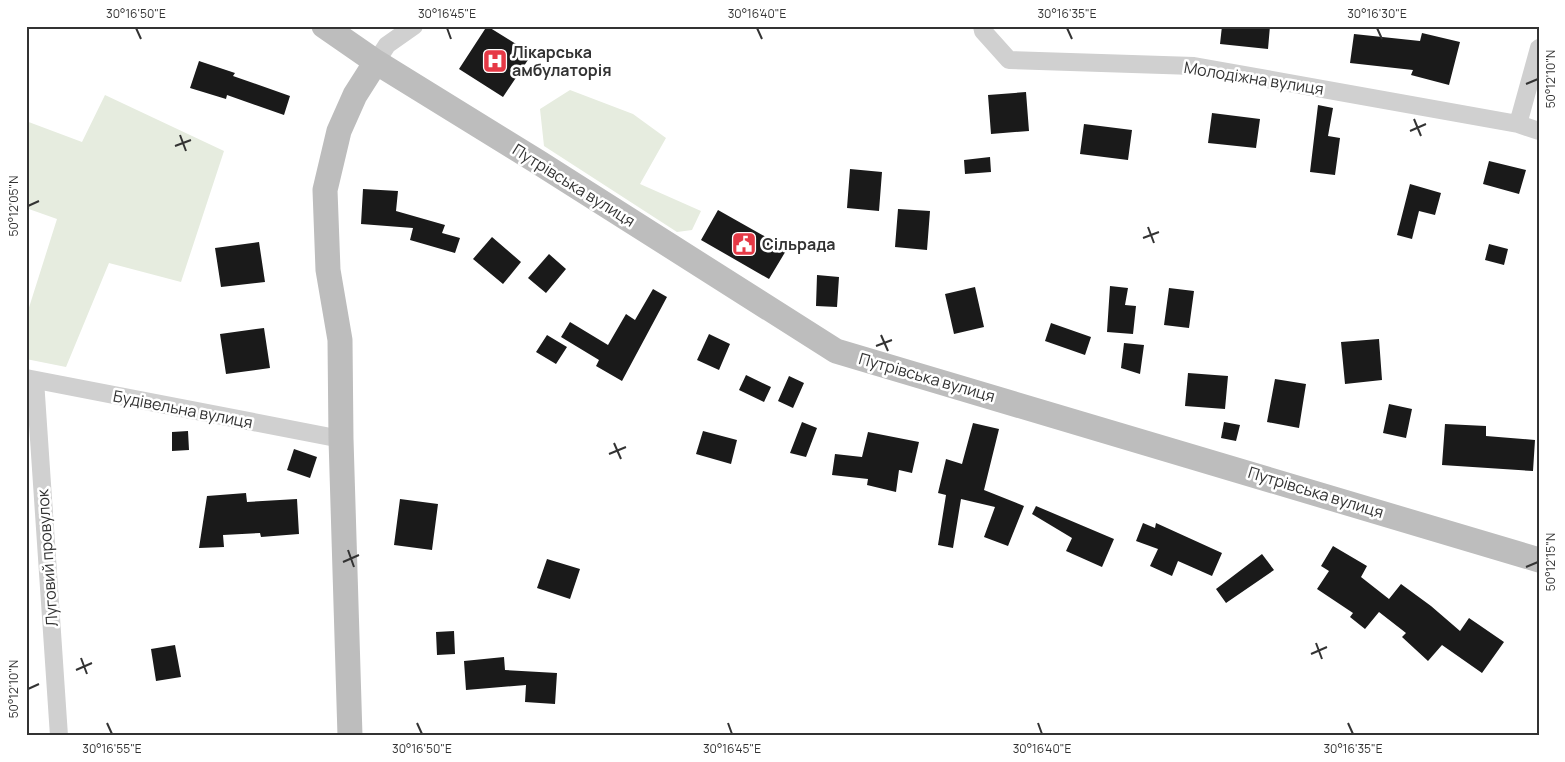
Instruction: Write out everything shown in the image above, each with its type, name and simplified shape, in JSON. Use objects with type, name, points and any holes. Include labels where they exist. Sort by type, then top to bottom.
[{"type":"main road","name":"Путрівська вулиця","points":[[324,26],[376,62],[538,162],[836,351],[1539,560]]},
{"type":"main road","points":[[350,736],[340,439],[340,340],[328,270],[325,190],[338,131],[355,95],[376,62]]},
{"type":"street","points":[[376,62],[387,45],[414,26]]},
{"type":"street","name":"Молодіжна вулиця","points":[[982,26],[983,31],[1009,60],[1194,66],[1518,124],[1539,131]]},
{"type":"street","points":[[1518,124],[1539,48]]},
{"type":"street","name":"Будівельна вулиця","points":[[31,379],[340,439]]},
{"type":"street","name":"Луговий провулок","points":[[31,379],[59,736]]},
{"type":"shaded area","points":[[570,90],[633,114],[666,138],[640,184],[701,211],[692,230],[677,232],[544,146],[540,109]]},
{"type":"shaded area","points":[[105,95],[224,151],[181,282],[109,263],[66,367],[26,359],[26,317],[57,219],[26,208],[26,121],[82,142]]},
{"type":"building","name":"Лікарська амбулаторія","points":[[487,26],[532,54],[503,97],[459,69]]},
{"type":"building","points":[[1222,26],[1270,26],[1268,49],[1220,44]]},
{"type":"building","points":[[1422,33],[1460,42],[1449,85],[1411,75],[1413,70],[1350,63],[1354,34],[1420,41]]},
{"type":"building","points":[[199,61],[235,73],[233,76],[290,96],[284,115],[227,95],[226,99],[190,88]]},
{"type":"building","points":[[1026,92],[1029,131],[991,134],[988,95]]},
{"type":"building","points":[[1318,105],[1333,108],[1328,136],[1340,138],[1335,175],[1310,172]]},
{"type":"building","points":[[1212,113],[1260,119],[1256,148],[1208,143]]},
{"type":"building","points":[[1084,124],[1132,130],[1128,160],[1080,154]]},
{"type":"building","points":[[990,157],[991,172],[965,174],[964,160]]},
{"type":"building","points":[[1489,161],[1526,170],[1519,194],[1483,184]]},
{"type":"building","points":[[850,169],[882,172],[879,211],[847,208]]},
{"type":"building","points":[[1410,184],[1441,193],[1435,215],[1419,211],[1412,239],[1397,235]]},
{"type":"building","points":[[363,189],[398,191],[396,211],[445,225],[442,233],[460,238],[455,253],[410,240],[413,228],[361,224]]},
{"type":"building","points":[[898,209],[930,211],[927,250],[895,247]]},
{"type":"building","name":"Сільрада","points":[[718,210],[787,249],[769,279],[701,240]]},
{"type":"building","points":[[492,237],[521,262],[503,284],[473,259]]},
{"type":"building","points":[[259,242],[265,282],[221,287],[215,248]]},
{"type":"building","points":[[1489,244],[1508,249],[1504,265],[1485,260]]},
{"type":"building","points":[[549,254],[566,269],[546,293],[528,278]]},
{"type":"building","points":[[817,275],[839,277],[837,307],[816,306]]},
{"type":"building","points":[[1110,286],[1128,288],[1125,305],[1136,306],[1133,334],[1107,332]]},
{"type":"building","points":[[975,287],[984,327],[954,334],[945,294]]},
{"type":"building","points":[[1169,288],[1194,291],[1189,328],[1164,325]]},
{"type":"building","points":[[653,289],[667,297],[622,381],[596,366],[599,360],[561,337],[570,322],[608,345],[626,314],[635,320]]},
{"type":"building","points":[[1051,323],[1091,337],[1085,355],[1045,341]]},
{"type":"building","points":[[264,328],[270,368],[226,374],[220,334]]},
{"type":"building","points":[[709,334],[730,344],[719,370],[697,360]]},
{"type":"building","points":[[547,335],[567,347],[556,364],[536,352]]},
{"type":"building","points":[[1379,339],[1382,380],[1345,384],[1341,342]]},
{"type":"building","points":[[1124,343],[1144,345],[1140,374],[1121,368]]},
{"type":"building","points":[[1188,373],[1228,376],[1225,409],[1185,406]]},
{"type":"building","points":[[746,375],[771,387],[764,402],[739,390]]},
{"type":"building","points":[[789,376],[804,383],[793,408],[778,401]]},
{"type":"building","points":[[1275,379],[1306,384],[1299,428],[1267,422]]},
{"type":"building","points":[[1389,404],[1412,409],[1406,438],[1383,433]]},
{"type":"building","points":[[802,422],[817,428],[806,457],[790,453]]},
{"type":"building","points":[[1224,422],[1240,425],[1236,441],[1221,438]]},
{"type":"building","points":[[973,423],[999,429],[984,490],[1024,506],[1008,546],[984,537],[995,507],[961,499],[953,548],[938,545],[946,495],[938,493],[946,459],[962,464]]},
{"type":"building","points":[[1445,424],[1486,426],[1486,436],[1535,440],[1533,471],[1442,465]]},
{"type":"building","points":[[188,431],[189,450],[172,451],[172,432]]},
{"type":"building","points":[[703,431],[737,440],[731,464],[696,454]]},
{"type":"building","points":[[868,432],[919,442],[912,473],[899,470],[896,492],[867,485],[868,479],[832,475],[835,454],[862,457]]},
{"type":"building","points":[[294,449],[317,457],[310,478],[287,470]]},
{"type":"building","points":[[246,493],[247,502],[297,499],[299,534],[261,537],[260,533],[223,535],[224,547],[199,548],[207,496]]},
{"type":"building","points":[[400,499],[438,504],[432,550],[394,545]]},
{"type":"building","points":[[1036,506],[1114,539],[1102,567],[1066,551],[1072,538],[1032,514]]},
{"type":"building","points":[[1143,523],[1155,528],[1156,523],[1222,553],[1212,576],[1178,561],[1172,576],[1150,566],[1158,549],[1136,541]]},
{"type":"building","points":[[1333,546],[1367,566],[1361,577],[1389,599],[1401,584],[1460,631],[1469,618],[1504,642],[1482,673],[1442,645],[1428,661],[1402,637],[1406,633],[1379,612],[1365,629],[1350,617],[1353,613],[1317,589],[1329,571],[1321,566]]},
{"type":"building","points":[[1262,554],[1274,570],[1226,603],[1216,589]]},
{"type":"building","points":[[547,559],[580,569],[570,599],[537,588]]},
{"type":"building","points":[[454,631],[455,654],[437,655],[436,632]]},
{"type":"building","points":[[175,645],[181,677],[156,681],[151,649]]},
{"type":"building","points":[[504,657],[505,670],[557,673],[555,704],[525,702],[526,685],[466,690],[464,661]]},
{"type":"place","name":"Лікарська амбулаторія","points":[[495,61]]},
{"type":"place","name":"Сільрада","points":[[744,244]]}]
